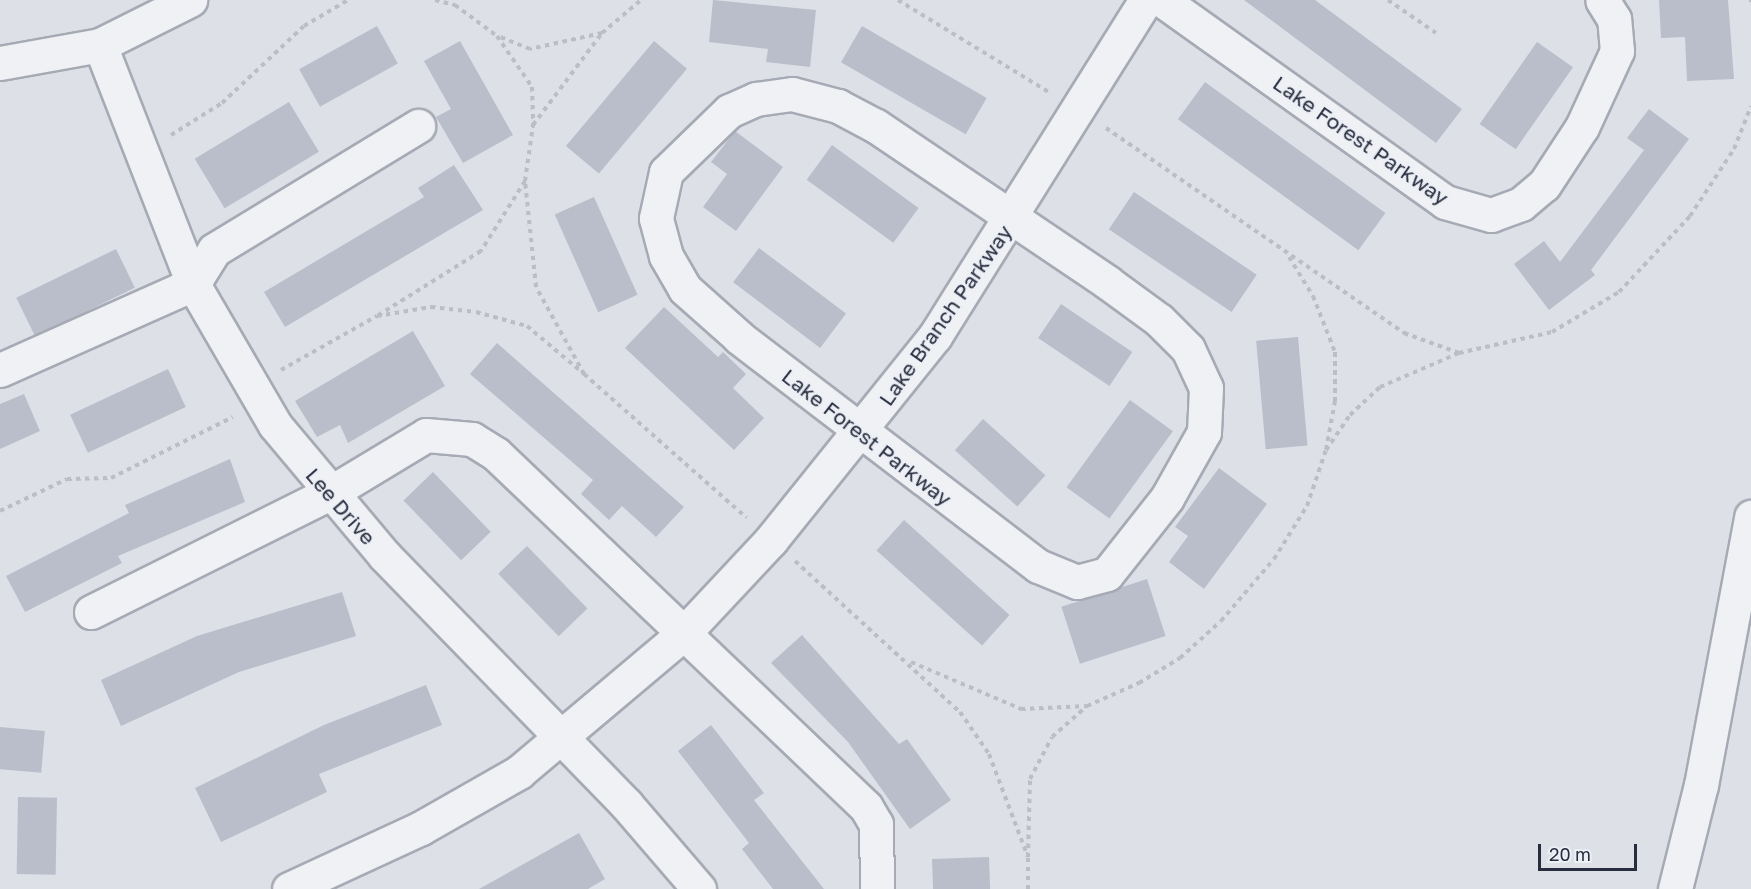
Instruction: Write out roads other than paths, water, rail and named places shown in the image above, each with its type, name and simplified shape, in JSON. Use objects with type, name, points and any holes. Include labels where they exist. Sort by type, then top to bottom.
[{"type":"street","points":[[0,63],[100,45],[190,0]]},
{"type":"street","name":"Lake Branch Parkway","points":[[685,632],[756,557],[861,431],[935,336],[1012,219],[1146,0]]},
{"type":"street","name":"Lake Forest Parkway","points":[[1162,0],[1445,202],[1491,215],[1521,204],[1544,185],[1582,128],[1617,51],[1614,19],[1602,0]]},
{"type":"street","name":"Lee Drive","points":[[100,45],[194,284],[255,395],[330,493],[563,737],[699,889]]},
{"type":"street","name":"Lake Forest Parkway","points":[[792,94],[837,106],[876,126],[1012,219],[1160,320],[1188,350],[1206,388],[1209,411],[1194,452],[1126,557],[1092,581],[1056,576],[989,532],[739,337],[685,289],[666,256],[656,218],[660,186],[670,166],[729,111],[756,99],[792,94]]},
{"type":"street","points":[[0,370],[194,284],[214,250],[418,126]]},
{"type":"street","points":[[91,612],[330,493],[426,435],[472,439],[496,454],[867,807],[876,824],[877,889]]},
{"type":"street","points":[[1675,889],[1701,784],[1751,517]]},
{"type":"street","points":[[289,889],[422,828],[519,772],[685,632]]}]
